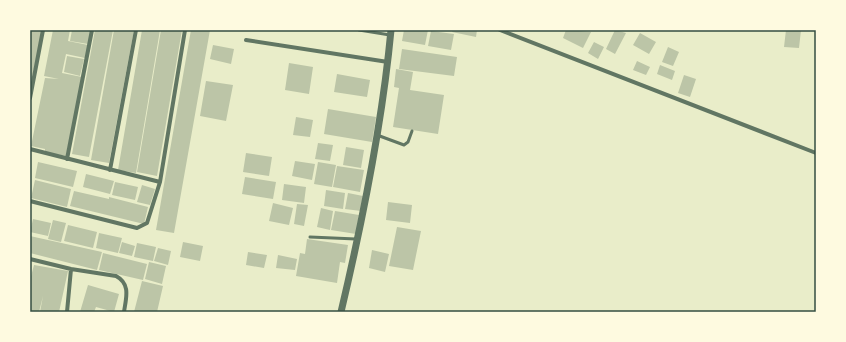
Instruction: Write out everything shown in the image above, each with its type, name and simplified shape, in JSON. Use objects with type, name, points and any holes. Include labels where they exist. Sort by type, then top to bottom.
[{"type":"street","points":[[30,98],[43,30]]},
{"type":"street","points":[[67,159],[92,30]]},
{"type":"street","points":[[110,170],[136,30]]},
{"type":"street","points":[[30,201],[136,228],[147,223],[160,182],[185,30]]},
{"type":"street","points":[[500,30],[816,153]]},
{"type":"street","points":[[341,312],[358,239],[377,136],[391,32]]},
{"type":"street","points":[[246,40],[388,62]]},
{"type":"street","points":[[30,149],[160,182]]},
{"type":"street","points":[[30,259],[71,269],[116,276],[122,280],[127,290],[124,312]]},
{"type":"street","points":[[66,312],[71,269]]},
{"type":"lane","points":[[359,30],[391,32]]},
{"type":"lane","points":[[377,136],[404,145],[408,142],[412,131]]},
{"type":"lane","points":[[310,237],[358,239]]},
{"type":"building","points":[[30,30],[42,30],[30,88]]},
{"type":"building","points":[[53,30],[70,30],[68,41],[88,45],[85,58],[66,54],[62,73],[82,77],[66,156],[45,152],[45,149],[31,146],[45,78],[59,79],[44,76]]},
{"type":"building","points":[[72,30],[91,30],[88,44],[70,41]]},
{"type":"building","points":[[95,30],[113,30],[89,157],[72,154]]},
{"type":"building","points":[[114,30],[134,30],[109,163],[91,160]]},
{"type":"building","points":[[142,30],[160,30],[136,173],[118,170]]},
{"type":"building","points":[[161,30],[182,30],[157,176],[137,172]]},
{"type":"building","points":[[191,30],[210,30],[174,233],[156,230]]},
{"type":"building","points":[[404,30],[428,30],[425,45],[402,41]]},
{"type":"building","points":[[453,30],[477,30],[476,37],[452,32]]},
{"type":"building","points":[[566,30],[591,32],[583,48],[563,38]]},
{"type":"building","points":[[615,30],[626,33],[615,54],[606,49]]},
{"type":"building","points":[[786,30],[801,30],[799,48],[784,47]]},
{"type":"building","points":[[431,31],[454,34],[451,50],[428,46]]},
{"type":"building","points":[[640,33],[656,42],[649,54],[633,45]]},
{"type":"building","points":[[594,42],[604,47],[598,59],[588,53]]},
{"type":"building","points":[[213,45],[234,49],[231,64],[210,59]]},
{"type":"building","points":[[668,47],[679,52],[673,66],[662,62]]},
{"type":"building","points":[[402,49],[457,57],[454,76],[399,69]]},
{"type":"building","points":[[67,56],[84,59],[80,76],[64,72]]},
{"type":"building","points":[[637,61],[650,67],[646,75],[633,70]]},
{"type":"building","points":[[289,63],[313,67],[309,94],[285,90]]},
{"type":"building","points":[[660,65],[675,71],[672,80],[657,74]]},
{"type":"building","points":[[396,69],[413,72],[410,90],[444,95],[438,134],[393,127],[399,88],[394,87]]},
{"type":"building","points":[[337,74],[370,80],[367,97],[334,92]]},
{"type":"building","points":[[684,75],[696,79],[690,97],[678,93]]},
{"type":"building","points":[[206,81],[233,85],[226,121],[200,116]]},
{"type":"building","points":[[328,109],[376,117],[372,142],[324,134]]},
{"type":"building","points":[[296,117],[313,120],[310,137],[293,135]]},
{"type":"building","points":[[318,143],[333,145],[330,161],[315,159]]},
{"type":"building","points":[[346,147],[364,150],[361,168],[343,165]]},
{"type":"building","points":[[246,153],[272,157],[269,176],[243,172]]},
{"type":"building","points":[[295,161],[315,164],[312,180],[292,176]]},
{"type":"building","points":[[38,162],[77,171],[73,187],[35,178]]},
{"type":"building","points":[[318,162],[336,165],[332,187],[314,184]]},
{"type":"building","points":[[337,166],[364,170],[360,192],[333,187]]},
{"type":"building","points":[[86,174],[114,181],[110,194],[83,187]]},
{"type":"building","points":[[245,177],[276,182],[273,199],[242,194]]},
{"type":"building","points":[[35,180],[71,189],[67,207],[31,198]]},
{"type":"building","points":[[115,182],[138,187],[135,200],[112,195]]},
{"type":"building","points":[[284,184],[306,187],[304,203],[282,200]]},
{"type":"building","points":[[142,185],[155,189],[150,205],[137,202]]},
{"type":"building","points":[[326,190],[345,193],[343,209],[324,206]]},
{"type":"building","points":[[74,191],[109,199],[109,197],[148,207],[144,224],[70,206]]},
{"type":"building","points":[[348,193],[363,196],[361,211],[345,209]]},
{"type":"building","points":[[388,202],[412,205],[410,223],[386,220]]},
{"type":"building","points":[[273,203],[293,208],[289,225],[269,221]]},
{"type":"building","points":[[297,204],[308,205],[304,226],[294,224]]},
{"type":"building","points":[[321,208],[333,211],[330,230],[317,227]]},
{"type":"building","points":[[335,211],[359,215],[356,234],[331,230]]},
{"type":"building","points":[[33,219],[51,223],[48,236],[30,232]]},
{"type":"building","points":[[53,220],[66,223],[61,242],[48,239]]},
{"type":"building","points":[[68,225],[97,232],[93,248],[64,241]]},
{"type":"building","points":[[397,227],[421,231],[413,270],[389,266]]},
{"type":"building","points":[[99,233],[122,238],[118,253],[96,248]]},
{"type":"building","points":[[30,236],[102,252],[97,270],[30,253]]},
{"type":"building","points":[[307,239],[348,245],[345,263],[340,262],[337,283],[296,276],[300,253],[305,254]]},
{"type":"building","points":[[122,242],[135,246],[132,256],[119,253]]},
{"type":"building","points":[[183,242],[203,246],[200,261],[180,257]]},
{"type":"building","points":[[137,243],[156,247],[153,261],[134,257]]},
{"type":"building","points":[[158,248],[171,251],[168,265],[154,261]]},
{"type":"building","points":[[372,250],[389,254],[385,272],[369,268]]},
{"type":"building","points":[[248,252],[267,255],[264,268],[246,265]]},
{"type":"building","points":[[103,253],[147,264],[143,280],[99,270]]},
{"type":"building","points":[[278,255],[297,259],[295,270],[276,268]]},
{"type":"building","points":[[149,262],[166,266],[162,284],[145,279]]},
{"type":"building","points":[[34,265],[68,271],[59,312],[40,312],[43,296],[39,312],[30,312],[30,280]]},
{"type":"building","points":[[142,281],[163,286],[157,312],[134,312]]},
{"type":"building","points":[[88,285],[119,294],[114,312],[96,307],[94,312],[80,312]]}]
